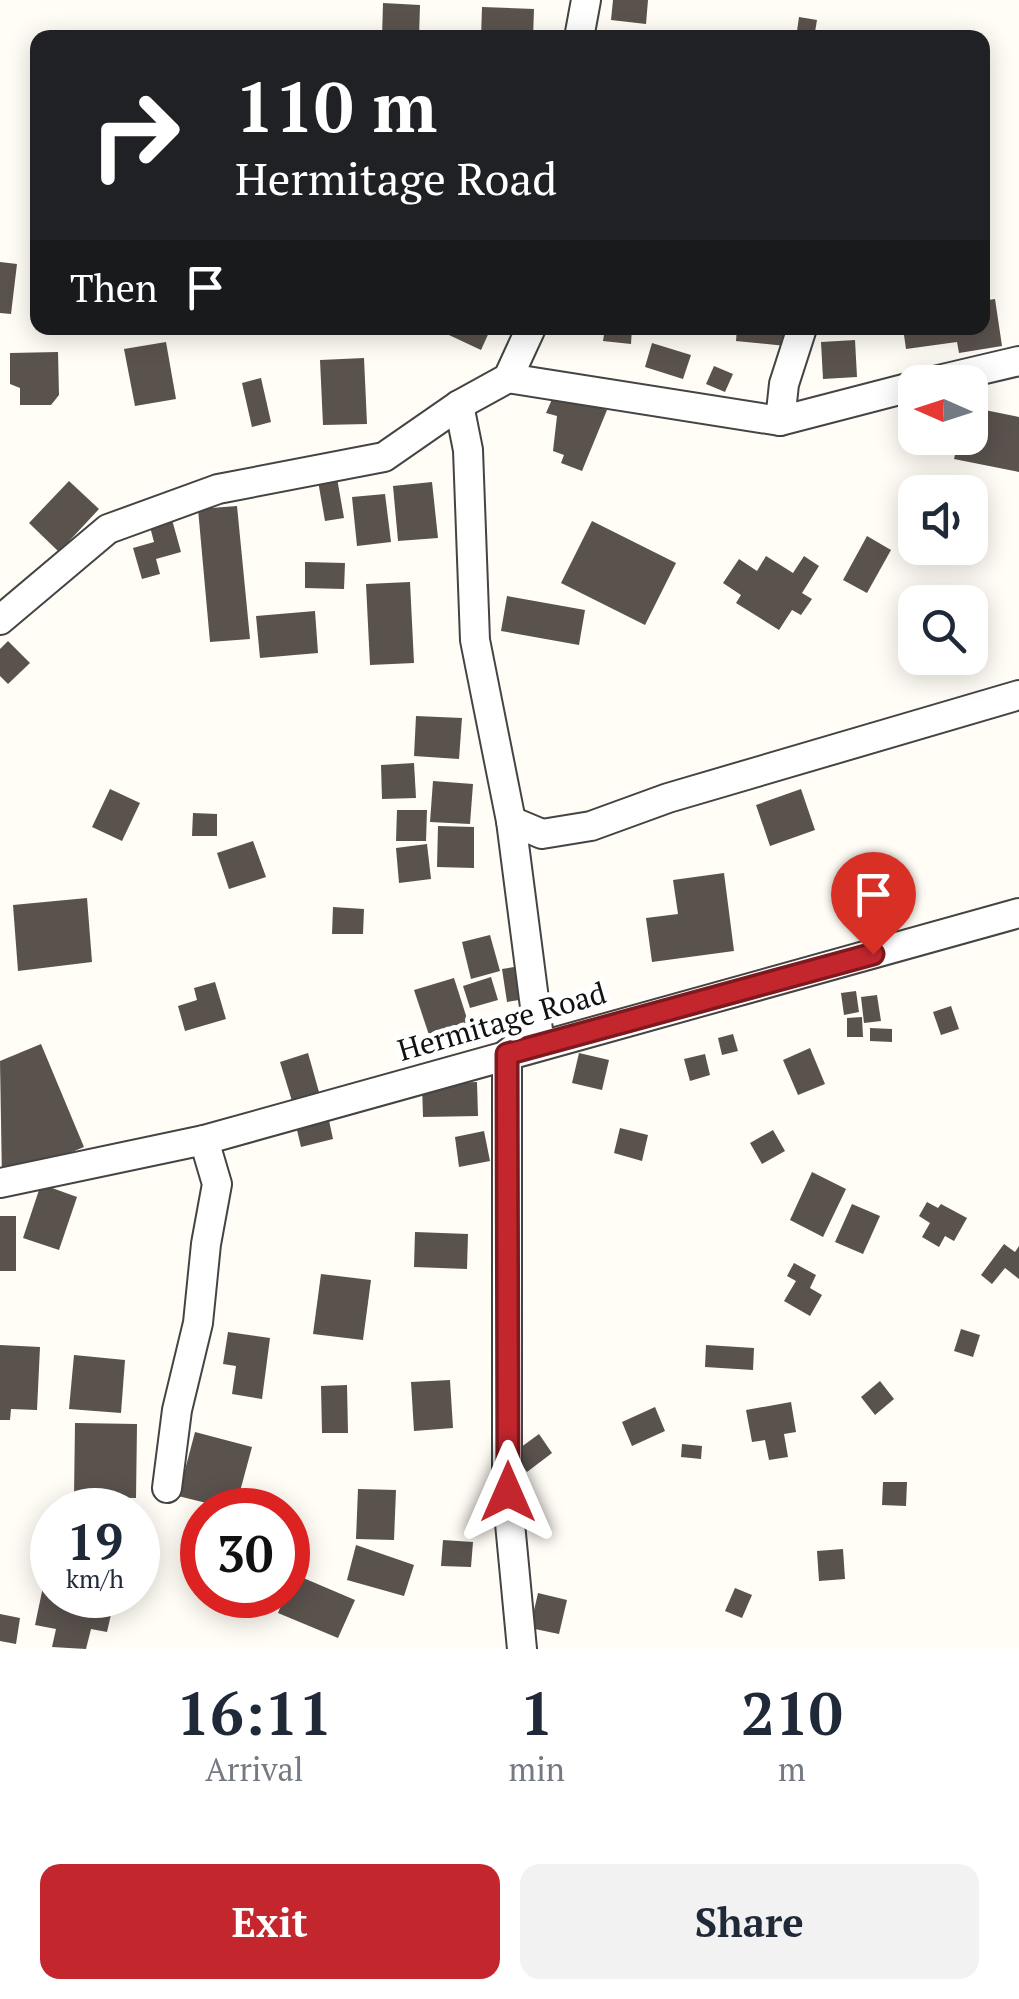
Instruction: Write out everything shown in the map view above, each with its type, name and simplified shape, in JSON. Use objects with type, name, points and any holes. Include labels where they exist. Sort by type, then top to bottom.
[{"type":"street","points":[[580,30],[586,0]]},
{"type":"street","points":[[0,620],[108,528],[218,489],[384,457],[459,404],[508,378],[529,335]]},
{"type":"street","points":[[780,422],[784,384],[800,335]]},
{"type":"street","points":[[988,368],[1019,361]]},
{"type":"street","points":[[508,378],[780,422],[898,391]]},
{"type":"street","points":[[459,404],[468,450],[475,640],[510,821],[538,1030],[507,1054],[508,1492],[522,1649]]},
{"type":"street","points":[[510,821],[542,834],[590,826],[668,798],[1019,695]]},
{"type":"street","name":"Hermitage Road","points":[[0,1183],[204,1140],[1019,913]]},
{"type":"street","points":[[168,1488],[177,1410],[198,1323],[217,1184],[204,1140]]},
{"type":"building","points":[[613,0],[648,0],[646,24],[611,20]]},
{"type":"building","points":[[383,3],[420,5],[419,30],[382,30]]},
{"type":"building","points":[[482,7],[534,9],[533,30],[481,30]]},
{"type":"building","points":[[799,17],[817,20],[815,30],[797,30]]},
{"type":"building","points":[[0,262],[17,264],[11,314],[0,313]]},
{"type":"building","points":[[995,299],[1002,346],[959,353],[957,342],[906,349],[904,335],[990,335],[990,300]]},
{"type":"building","points":[[449,335],[488,335],[481,350]]},
{"type":"building","points":[[604,335],[632,335],[631,344],[603,341]]},
{"type":"building","points":[[736,335],[787,335],[786,346],[736,341]]},
{"type":"building","points":[[855,340],[857,377],[823,379],[821,342]]},
{"type":"building","points":[[166,342],[176,399],[135,406],[124,349]]},
{"type":"building","points":[[652,343],[691,355],[683,379],[645,367]]},
{"type":"building","points":[[58,352],[59,395],[51,405],[20,405],[20,388],[10,384],[10,353]]},
{"type":"building","points":[[364,358],[367,424],[323,425],[320,360]]},
{"type":"building","points":[[714,366],[733,374],[725,392],[706,384]]},
{"type":"building","points":[[261,378],[271,422],[252,427],[242,383]]},
{"type":"building","points":[[556,390],[607,410],[582,471],[561,463],[564,455],[553,451],[557,416],[546,413]]},
{"type":"building","points":[[988,411],[1019,417],[1019,472],[954,459],[955,455],[988,455]]},
{"type":"building","points":[[337,478],[344,518],[325,521],[318,481]]},
{"type":"building","points":[[69,481],[99,509],[59,552],[29,523]]},
{"type":"building","points":[[432,482],[438,538],[398,541],[393,486]]},
{"type":"building","points":[[385,494],[391,542],[357,546],[352,497]]},
{"type":"building","points":[[237,506],[250,639],[210,642],[198,509]]},
{"type":"building","points":[[171,516],[181,552],[156,559],[160,574],[142,579],[133,548],[154,542],[149,523]]},
{"type":"building","points":[[592,521],[676,563],[645,625],[561,583]]},
{"type":"building","points":[[867,536],[891,550],[867,593],[843,580]]},
{"type":"building","points":[[766,556],[793,573],[804,556],[819,566],[802,593],[812,599],[801,615],[792,610],[779,630],[736,603],[741,595],[723,583],[739,559],[757,571]]},
{"type":"building","points":[[305,562],[345,563],[344,589],[305,588]]},
{"type":"building","points":[[410,582],[414,663],[370,665],[366,584]]},
{"type":"building","points":[[507,596],[585,610],[579,645],[501,631]]},
{"type":"building","points":[[315,611],[318,653],[260,658],[256,616]]},
{"type":"building","points":[[8,641],[30,663],[8,684],[0,676],[0,649]]},
{"type":"building","points":[[416,716],[462,718],[459,759],[414,756]]},
{"type":"building","points":[[414,763],[416,798],[382,799],[381,765]]},
{"type":"building","points":[[433,781],[473,784],[470,824],[430,822]]},
{"type":"building","points":[[110,789],[140,803],[122,841],[92,827]]},
{"type":"building","points":[[801,789],[815,830],[770,846],[756,805]]},
{"type":"building","points":[[397,810],[427,810],[426,841],[396,841]]},
{"type":"building","points":[[193,813],[217,814],[217,836],[192,836]]},
{"type":"building","points":[[438,826],[474,827],[474,868],[437,867]]},
{"type":"building","points":[[253,841],[266,877],[229,889],[217,853]]},
{"type":"building","points":[[427,844],[431,879],[399,883],[396,848]]},
{"type":"building","points":[[724,873],[734,951],[652,962],[646,918],[678,914],[673,880]]},
{"type":"building","points":[[87,898],[92,962],[18,971],[13,905]]},
{"type":"building","points":[[333,907],[364,909],[363,934],[332,934]]},
{"type":"building","points":[[490,935],[500,971],[471,979],[462,942]]},
{"type":"building","points":[[520,966],[525,999],[507,1002],[502,969]]},
{"type":"building","points":[[491,977],[498,1000],[470,1008],[463,986]]},
{"type":"building","points":[[454,978],[470,1028],[431,1041],[414,990]]},
{"type":"building","points":[[215,982],[226,1019],[185,1031],[178,1006],[197,1000],[194,988]]},
{"type":"building","points":[[856,991],[859,1012],[844,1015],[841,993]]},
{"type":"building","points":[[877,995],[881,1021],[864,1023],[861,997]]},
{"type":"building","points":[[951,1006],[959,1029],[941,1035],[933,1012]]},
{"type":"building","points":[[862,1017],[863,1037],[847,1037],[847,1018]]},
{"type":"building","points":[[870,1028],[892,1029],[892,1042],[870,1041]]},
{"type":"building","points":[[733,1034],[738,1051],[722,1055],[718,1038]]},
{"type":"building","points":[[41,1044],[84,1147],[2,1181],[0,1061]]},
{"type":"building","points":[[810,1048],[825,1084],[798,1095],[783,1060]]},
{"type":"building","points":[[308,1053],[319,1092],[292,1101],[280,1062]]},
{"type":"building","points":[[579,1053],[609,1060],[602,1090],[572,1083]]},
{"type":"building","points":[[705,1054],[710,1075],[690,1081],[684,1059]]},
{"type":"building","points":[[477,1082],[478,1116],[423,1117],[422,1084]]},
{"type":"building","points":[[327,1111],[333,1139],[301,1147],[297,1130],[310,1126],[307,1116]]},
{"type":"building","points":[[620,1128],[648,1135],[642,1161],[614,1153]]},
{"type":"building","points":[[773,1130],[785,1151],[762,1164],[750,1143]]},
{"type":"building","points":[[484,1131],[490,1161],[459,1167],[455,1137]]},
{"type":"building","points":[[812,1172],[846,1189],[823,1237],[790,1220]]},
{"type":"building","points":[[41,1184],[77,1197],[59,1250],[23,1238]]},
{"type":"building","points":[[927,1202],[938,1208],[941,1204],[967,1218],[954,1241],[945,1236],[939,1247],[922,1237],[930,1223],[919,1216]]},
{"type":"building","points":[[852,1204],[880,1216],[863,1254],[835,1242]]},
{"type":"building","points":[[0,1216],[16,1216],[16,1271],[0,1271]]},
{"type":"building","points":[[415,1232],[468,1234],[467,1269],[414,1267]]},
{"type":"building","points":[[1004,1244],[1015,1252],[1019,1246],[1019,1279],[1005,1268],[992,1284],[981,1275]]},
{"type":"building","points":[[794,1263],[816,1275],[810,1288],[822,1295],[810,1316],[784,1301],[796,1281],[787,1276]]},
{"type":"building","points":[[321,1274],[371,1280],[363,1340],[313,1334]]},
{"type":"building","points":[[961,1329],[980,1335],[973,1357],[954,1351]]},
{"type":"building","points":[[228,1332],[270,1338],[262,1399],[232,1394],[236,1366],[223,1364]]},
{"type":"building","points":[[0,1345],[40,1347],[37,1410],[11,1409],[10,1420],[0,1420]]},
{"type":"building","points":[[706,1345],[754,1348],[753,1370],[705,1367]]},
{"type":"building","points":[[74,1355],[125,1360],[121,1413],[69,1409]]},
{"type":"building","points":[[450,1380],[453,1428],[414,1431],[411,1382]]},
{"type":"building","points":[[880,1381],[894,1399],[875,1415],[861,1397]]},
{"type":"building","points":[[347,1385],[348,1433],[322,1433],[321,1386]]},
{"type":"building","points":[[791,1402],[796,1432],[784,1434],[788,1457],[769,1460],[765,1440],[752,1442],[746,1410]]},
{"type":"building","points":[[655,1407],[665,1431],[632,1446],[622,1422]]},
{"type":"building","points":[[75,1423],[137,1424],[136,1488],[74,1488]]},
{"type":"building","points":[[195,1432],[252,1447],[241,1488],[180,1488]]},
{"type":"building","points":[[539,1434],[552,1453],[527,1472],[513,1453]]},
{"type":"building","points":[[682,1444],[702,1446],[701,1459],[681,1457]]},
{"type":"building","points":[[883,1482],[907,1482],[906,1506],[882,1505]]},
{"type":"building","points":[[358,1489],[396,1490],[394,1540],[356,1539]]},
{"type":"building","points":[[443,1540],[473,1542],[471,1567],[441,1566]]},
{"type":"building","points":[[356,1545],[414,1565],[404,1596],[347,1580]]},
{"type":"building","points":[[843,1549],[845,1579],[819,1581],[817,1551]]},
{"type":"building","points":[[310,1581],[355,1600],[338,1638],[290,1618],[310,1618]]},
{"type":"building","points":[[735,1588],[752,1595],[742,1618],[725,1611]]},
{"type":"building","points":[[538,1593],[567,1600],[559,1634],[530,1628]]},
{"type":"building","points":[[0,1614],[20,1618],[16,1644],[0,1641]]},
{"type":"building","points":[[36,1618],[110,1618],[107,1632],[91,1629],[86,1649],[52,1647],[56,1629],[35,1625]]},
{"type":"route","points":[[508,1492],[507,1054],[873,954]]}]
